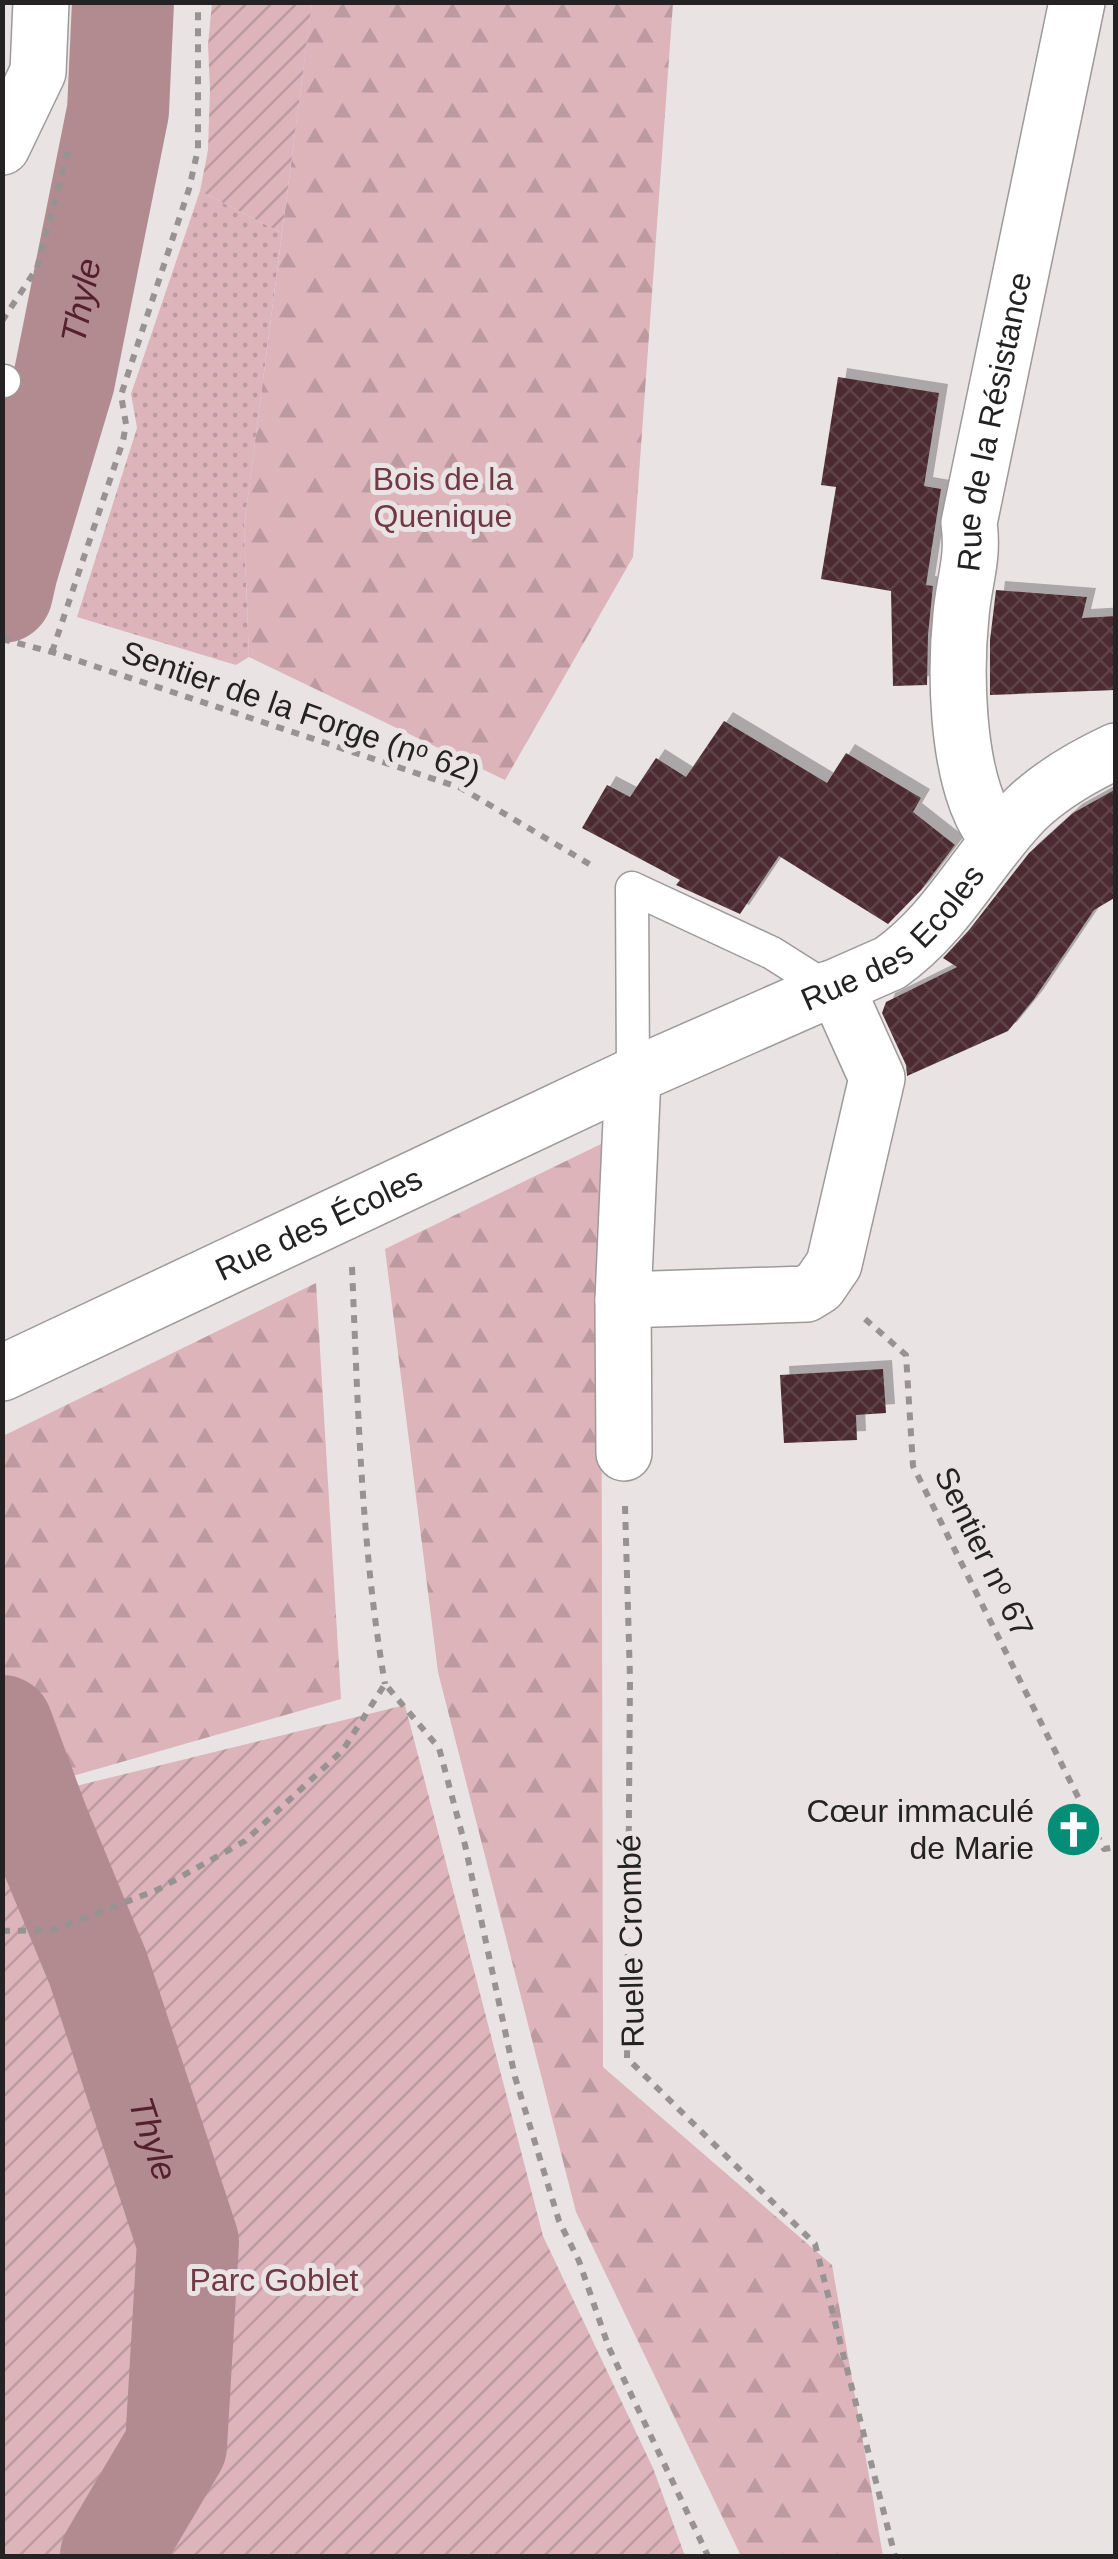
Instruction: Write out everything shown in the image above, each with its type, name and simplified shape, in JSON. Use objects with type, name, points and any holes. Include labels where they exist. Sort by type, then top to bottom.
[{"type":"street","points":[[2,147],[38,72],[41,2]]},
{"type":"street","name":"Rue de la Résistance","points":[[998,841],[982,815],[964,749],[960,615],[972,548],[969,523],[1076,2]]},
{"type":"street","name":"Rue des Ecoles","points":[[633,1076],[890,964],[933,927],[1026,810],[1050,790],[1116,751]]},
{"type":"street","points":[[622,1300],[806,1294],[822,1282],[834,1264],[877,1078],[846,1009],[829,989]]},
{"type":"street","points":[[624,1453],[622,1300],[633,1076]]},
{"type":"street","name":"Rue des Écoles","points":[[2,1373],[633,1076]]},
{"type":"lane","points":[[633,1076],[632,888],[772,953],[829,989]]},
{"type":"path","points":[[52,652],[123,440],[126,424],[120,395],[189,189],[198,149],[198,2]]},
{"type":"path","name":"Sentier de la Forge (nᵒ 62)","points":[[2,639],[52,652],[461,788],[632,888]]},
{"type":"path","points":[[350,1209],[362,1487],[385,1684],[438,1748],[465,1845],[514,2077],[559,2220],[579,2261],[610,2348],[708,2556]]},
{"type":"path","name":"Sentier nᵒ 67","points":[[822,1282],[906,1355],[914,1466],[1104,1848],[1116,1847]]},
{"type":"path","name":"Ruelle Crombé","points":[[624,1453],[630,1679],[627,2058],[815,2244],[895,2556]]},
{"type":"path","points":[[2,1931],[53,1930],[157,1890],[245,1841],[344,1750],[385,1684]]},
{"type":"green space","name":"Bois de la Quenique","points":[[312,2],[673,3],[633,557],[505,780],[249,657],[244,527]]},
{"type":"green space","points":[[212,3],[312,3],[282,233],[200,191],[208,150]]},
{"type":"green space","points":[[200,191],[282,233],[244,527],[249,657],[236,665],[77,617],[137,428],[131,394]]},
{"type":"green space","points":[[601,1144],[603,2067],[832,2265],[883,2556],[741,2556],[576,2212],[438,1672],[385,1249]]},
{"type":"green space","points":[[316,1283],[341,1699],[3,1796],[3,1436]]},
{"type":"green space","name":"Parc Goblet","points":[[405,1705],[543,2236],[653,2468],[685,2556],[3,2556],[3,1804]]},
{"type":"building","points":[[838,377],[939,393],[924,486],[941,489],[926,585],[933,586],[927,685],[893,686],[891,591],[821,579],[836,487],[821,485]]},
{"type":"building","points":[[996,590],[1087,597],[1082,618],[1116,616],[1116,690],[990,695],[990,640]]},
{"type":"building","points":[[724,721],[827,783],[846,753],[921,798],[913,812],[955,845],[921,890],[888,924],[779,856],[740,914],[676,885],[680,880],[582,828],[607,785],[630,797],[656,758],[686,777]]},
{"type":"building","points":[[1116,789],[1116,897],[1094,910],[1008,1031],[907,1076],[906,1065],[882,1013],[886,1002],[957,967],[943,958],[1029,853],[1073,813]]},
{"type":"building","points":[[883,1369],[886,1413],[856,1415],[857,1440],[784,1443],[780,1375]]},
{"type":"waterway","name":"Thyle","points":[[2,592],[64,380],[118,111],[123,2]]},
{"type":"waterway","name":"Thyle","points":[[2,1726],[98,1968],[188,2242],[176,2446],[111,2556]]},
{"type":"place","name":"Cœur immaculé de Marie","points":[[1073,1829]]}]
